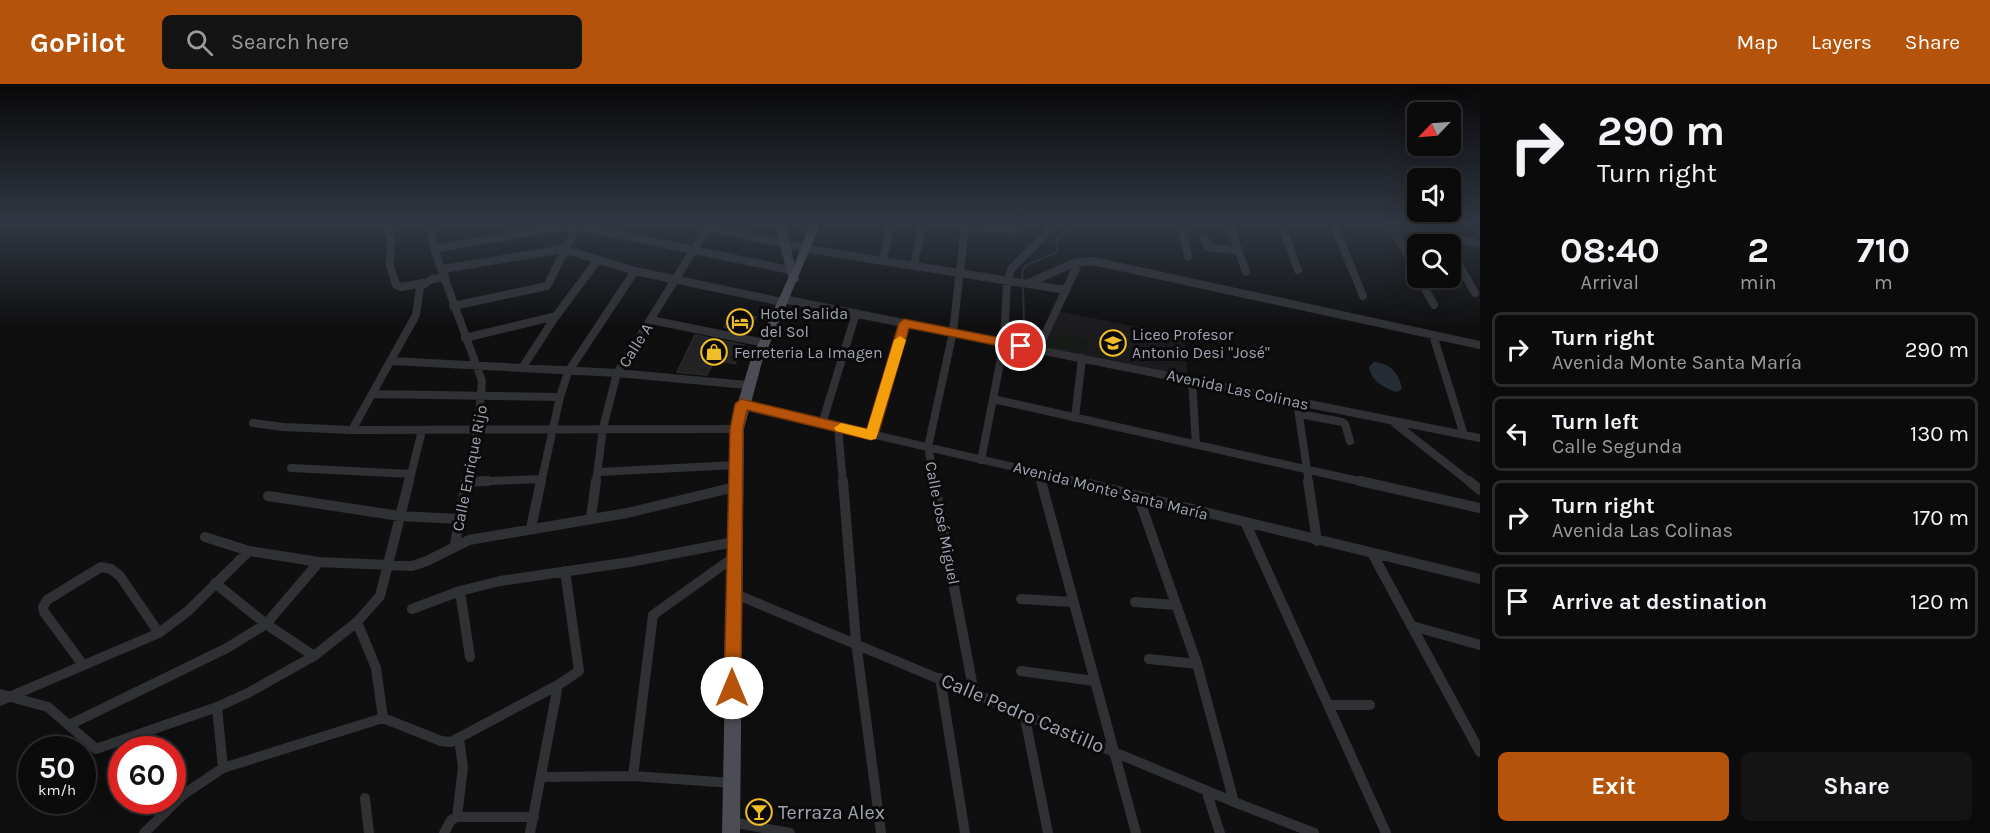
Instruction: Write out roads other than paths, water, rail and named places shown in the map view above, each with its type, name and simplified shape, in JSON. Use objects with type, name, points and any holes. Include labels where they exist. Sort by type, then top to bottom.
[{"type":"main road","points":[[731,827],[736,429],[747,385],[783,300],[791,275],[803,257]]},
{"type":"street","points":[[390,257],[390,265],[396,285],[401,287],[423,283],[444,273],[523,257]]},
{"type":"street","name":"Calle Enrique Rijo","points":[[437,257],[453,306],[482,381],[477,428],[455,544]]},
{"type":"street","points":[[453,306],[547,286],[553,279],[560,257]]},
{"type":"street","name":"Avenida Las Colinas","points":[[585,257],[635,271],[953,332],[1480,438]]},
{"type":"street","name":"Calle A","points":[[591,517],[599,472],[603,428],[617,373],[689,257]]},
{"type":"street","points":[[717,257],[791,275],[787,257]]},
{"type":"street","points":[[863,257],[1066,290]]},
{"type":"street","points":[[914,265],[916,257]]},
{"type":"street","name":"Calle José Miguel","points":[[961,257],[953,332],[928,447],[974,693]]},
{"type":"street","points":[[981,460],[1004,343],[1007,280],[1012,268],[1023,257]]},
{"type":"street","points":[[1240,257],[1246,272]]},
{"type":"street","points":[[1293,257],[1298,270]]},
{"type":"street","points":[[1347,257],[1363,296]]},
{"type":"street","points":[[522,368],[556,316],[597,261]]},
{"type":"street","points":[[1024,282],[1079,262],[1093,261],[1224,292],[1267,299],[1480,345]]},
{"type":"street","points":[[1038,349],[1079,262]]},
{"type":"street","points":[[1461,268],[1475,293]]},
{"type":"street","points":[[531,528],[560,396],[568,372],[635,271]]},
{"type":"street","points":[[352,430],[416,315],[420,287],[423,283]]},
{"type":"street","points":[[1425,288],[1434,305]]},
{"type":"street","points":[[822,424],[856,313]]},
{"type":"street","points":[[465,338],[556,316]]},
{"type":"street","points":[[651,320],[765,343]]},
{"type":"street","points":[[871,435],[904,323]]},
{"type":"street","points":[[1432,335],[1464,435]]},
{"type":"street","points":[[1075,418],[1082,358]]},
{"type":"street","points":[[391,361],[617,373],[747,385]]},
{"type":"street","points":[[1192,380],[1196,445]]},
{"type":"street","points":[[373,394],[560,396]]},
{"type":"street","points":[[993,399],[1480,508]]},
{"type":"street","points":[[1298,402],[1317,541]]},
{"type":"street","name":"Avenida Monte Santa María","points":[[741,404],[1039,472],[1480,579]]},
{"type":"street","points":[[1300,414],[1342,422],[1345,424],[1350,441]]},
{"type":"street","points":[[1391,420],[1480,490]]},
{"type":"street","points":[[253,423],[283,427],[352,430],[736,429]]},
{"type":"street","points":[[838,427],[856,642],[881,833]]},
{"type":"street","points":[[4,698],[26,700],[53,710],[71,724],[82,741],[96,749],[217,707],[248,693],[314,656],[357,621],[380,596],[422,430]]},
{"type":"street","points":[[599,472],[736,465]]},
{"type":"street","points":[[291,468],[411,474]]},
{"type":"street","points":[[1039,472],[1136,833]]},
{"type":"street","points":[[467,482],[542,479]]},
{"type":"street","points":[[205,537],[249,551],[319,562],[412,566],[425,564],[455,544],[673,503],[735,487]]},
{"type":"street","points":[[268,496],[400,516],[458,519]]},
{"type":"street","points":[[1138,496],[1197,664],[1234,802]]},
{"type":"street","points":[[1246,524],[1386,833]]},
{"type":"street","points":[[412,609],[460,591],[500,581],[734,549]]},
{"type":"street","points":[[633,776],[653,615],[734,549]]},
{"type":"street","points":[[4,698],[159,633],[188,611],[249,551]]},
{"type":"street","points":[[1372,553],[1480,752]]},
{"type":"street","points":[[71,724],[227,648],[266,624],[319,562]]},
{"type":"street","points":[[83,665],[44,612],[43,607],[47,600],[101,567],[111,569],[120,576],[159,633]]},
{"type":"street","points":[[144,833],[184,794],[223,768],[382,718],[441,741],[451,742],[558,685],[579,671],[565,571]]},
{"type":"street","points":[[215,583],[266,624],[314,656]]},
{"type":"street","points":[[460,591],[470,657]]},
{"type":"street","name":"Calle Pedro Castillo","points":[[733,593],[856,642],[1301,830],[1314,833]]},
{"type":"street","points":[[1021,599],[1073,602]]},
{"type":"street","points":[[1135,602],[1176,605]]},
{"type":"street","points":[[357,621],[375,658],[382,687],[382,718]]},
{"type":"street","points":[[1412,626],[1480,645]]},
{"type":"street","points":[[1149,659],[1197,664]]},
{"type":"street","points":[[1021,671],[1094,681]]},
{"type":"street","points":[[940,678],[965,833]]},
{"type":"street","points":[[530,833],[558,685]]},
{"type":"street","points":[[1328,705],[1370,705]]},
{"type":"street","points":[[217,707],[223,768]]},
{"type":"street","points":[[1024,713],[1048,833]]},
{"type":"street","points":[[457,817],[463,767],[459,738]]},
{"type":"street","points":[[542,777],[633,776],[732,783]]},
{"type":"street","points":[[1206,789],[1220,833]]},
{"type":"street","points":[[365,798],[369,833]]},
{"type":"street","points":[[444,833],[451,820],[457,817],[534,816]]},
{"type":"street","points":[[731,827],[790,833]]},
{"type":"waterway","points":[[1023,281],[1022,273],[1025,266],[1046,257]]},
{"type":"waterway","points":[[1023,287],[1024,326]]},
{"type":"place","name":"Hotel Salida del Sol","points":[[740,322]]},
{"type":"place","name":"Liceo Profesor Antonio Desi \"José\"","points":[[1113,343]]},
{"type":"place","name":"Ferreteria La Imagen","points":[[714,352]]},
{"type":"place","name":"Terraza Alex","points":[[759,812]]}]
